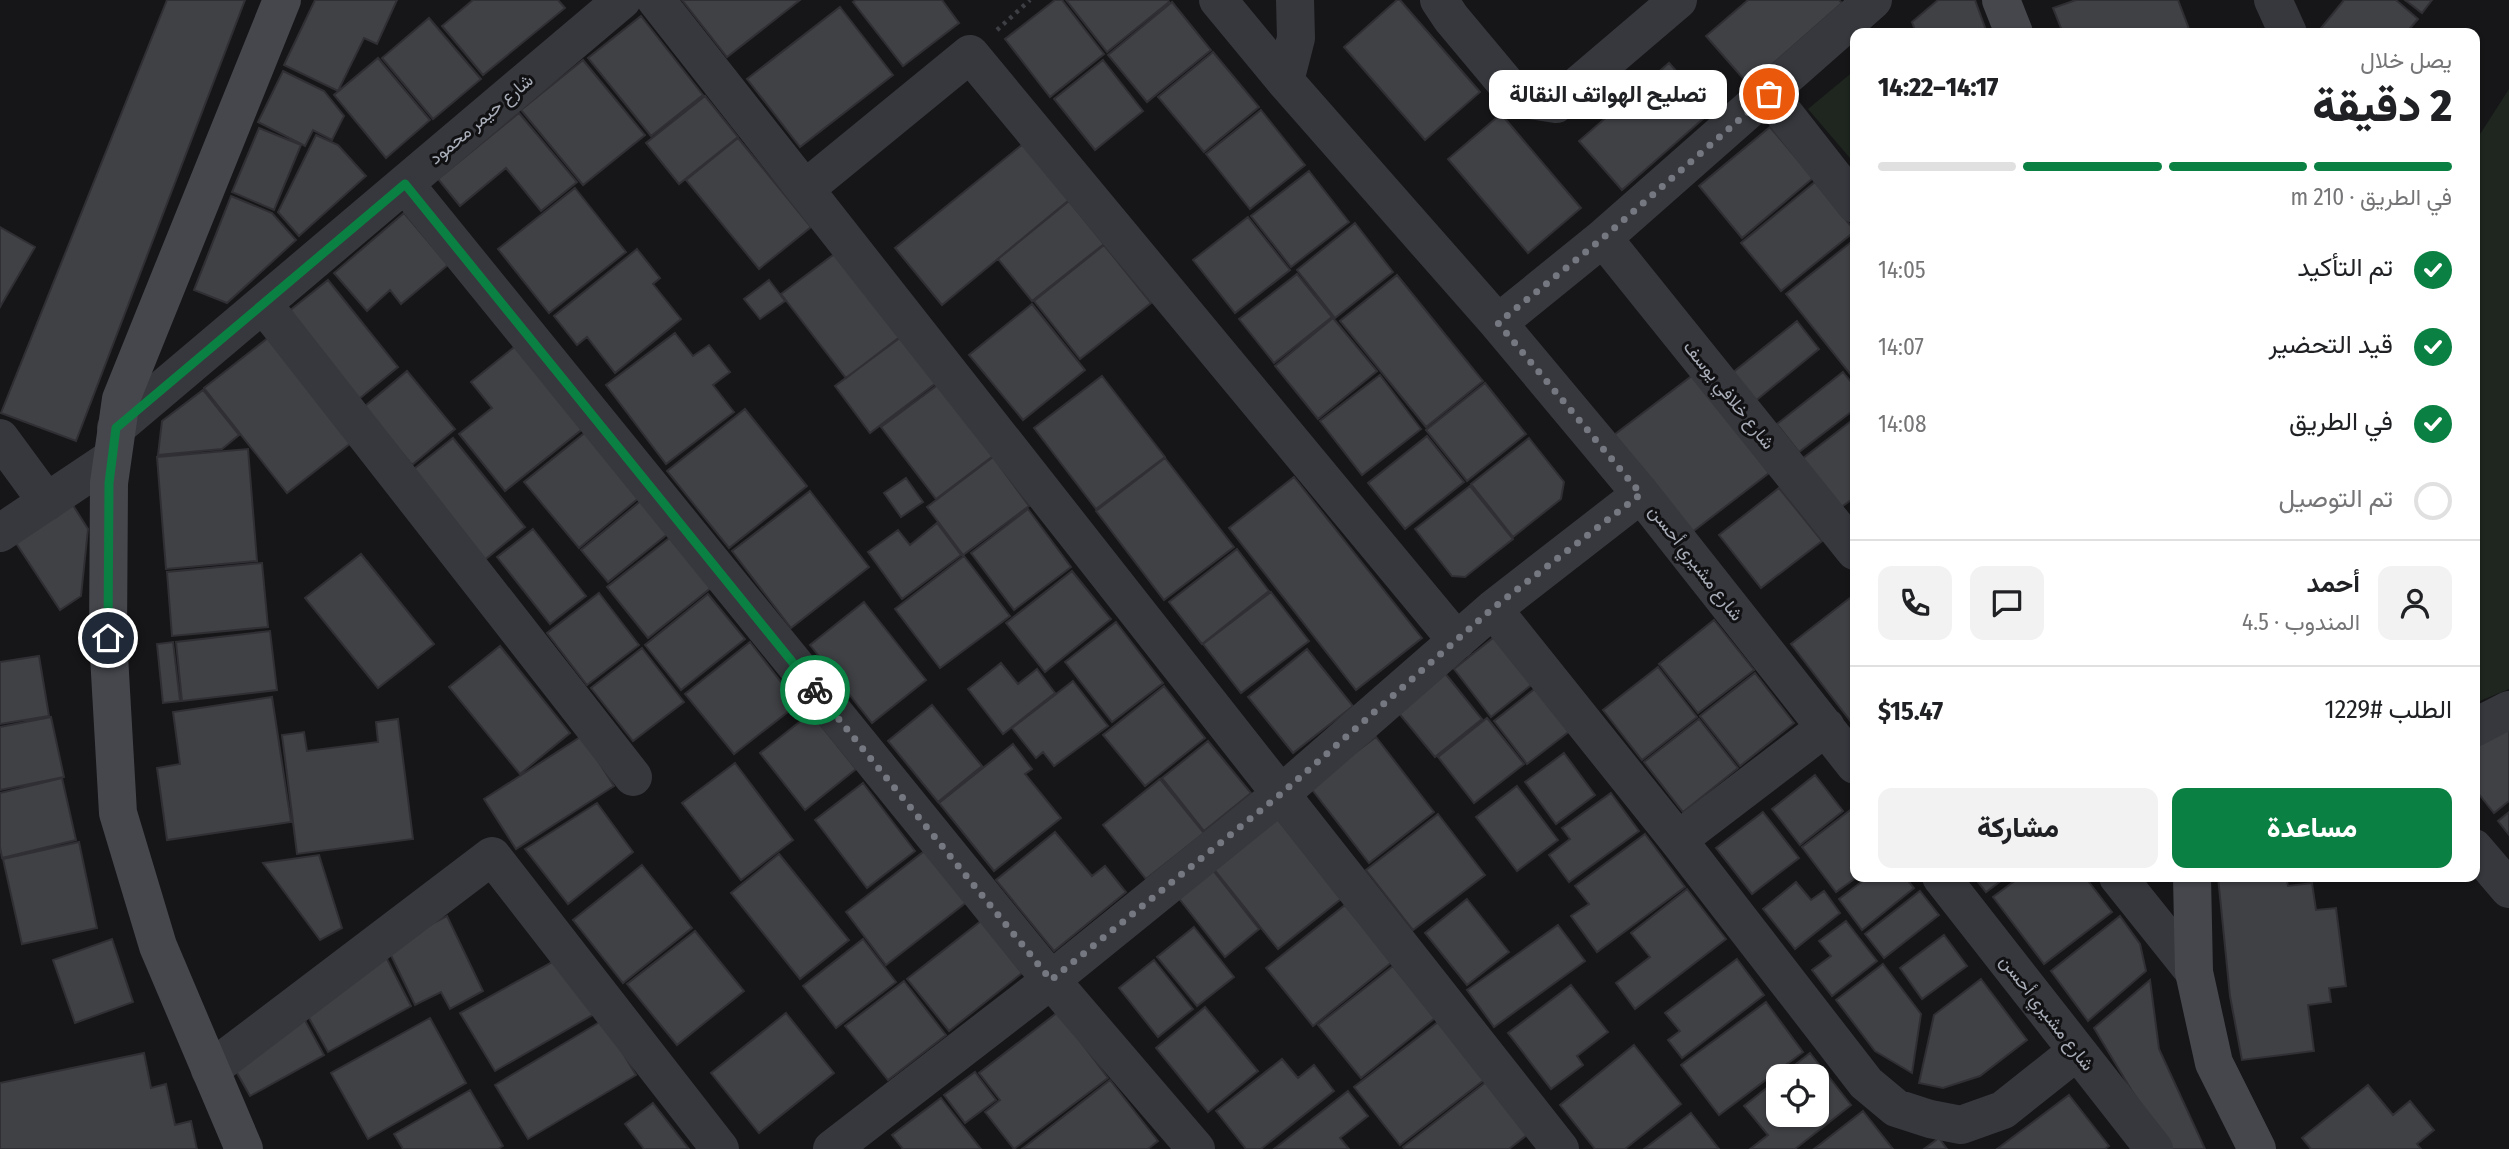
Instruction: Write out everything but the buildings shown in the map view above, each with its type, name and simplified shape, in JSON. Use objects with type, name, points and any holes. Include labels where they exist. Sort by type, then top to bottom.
[{"type":"street","points":[[244,1149],[158,946],[118,813],[108,638],[109,483],[121,399],[282,0]]},
{"type":"street","name":"شارع حيمر محمود","points":[[0,533],[47,502],[263,304],[622,0]]},
{"type":"street","points":[[656,0],[1560,1149]]},
{"type":"street","name":"شارع مشيري أحسن","points":[[1218,0],[1498,323],[1641,494],[1850,758]]},
{"type":"street","points":[[1285,80],[1296,38],[1295,0]]},
{"type":"street","points":[[1439,0],[1518,98],[1556,104],[1678,0]]},
{"type":"street","points":[[1498,323],[1603,238],[1873,0]]},
{"type":"street","points":[[2001,0],[2012,28]]},
{"type":"street","points":[[2273,0],[2286,28]]},
{"type":"street","points":[[806,189],[970,54],[1457,641]]},
{"type":"street","points":[[1769,94],[1850,198]]},
{"type":"street","points":[[405,184],[1051,980],[1196,1149]]},
{"type":"street","name":"شارع خلافي يوسف","points":[[1603,238],[1850,545]]},
{"type":"street","points":[[263,304],[633,777]]},
{"type":"street","points":[[0,438],[47,502]]},
{"type":"street","points":[[845,1145],[1282,793],[1493,608],[1641,494]]},
{"type":"street","points":[[1493,608],[1678,840],[1866,1083],[1896,1108],[1961,1125],[2003,1110],[2076,1052]]},
{"type":"street","points":[[2480,725],[2509,710]]},
{"type":"street","points":[[1678,840],[1826,727]]},
{"type":"street","points":[[2480,855],[2509,889]]},
{"type":"street","points":[[210,1070],[492,856],[720,1149]]},
{"type":"street","name":"شارع مشيري أحسن","points":[[1945,882],[2154,1149]]},
{"type":"street","points":[[2122,882],[2194,972]]},
{"type":"street","points":[[2192,882],[2194,972],[2214,1063],[2257,1149]]},
{"type":"shaded area","points":[[1850,74],[1850,158],[1808,109]]},
{"type":"shaded area","points":[[2509,89],[2509,689],[2480,701],[2480,134]]},
{"type":"way so far","points":[[815,690],[1051,980],[1282,793],[1493,608],[1641,494],[1498,323],[1603,238],[1769,94]]},
{"type":"place","name":"تصليح الهواتف النقالة","points":[[1769,94]]},
{"type":"route","points":[[108,638],[109,483],[116,428],[405,184],[815,690]]}]
